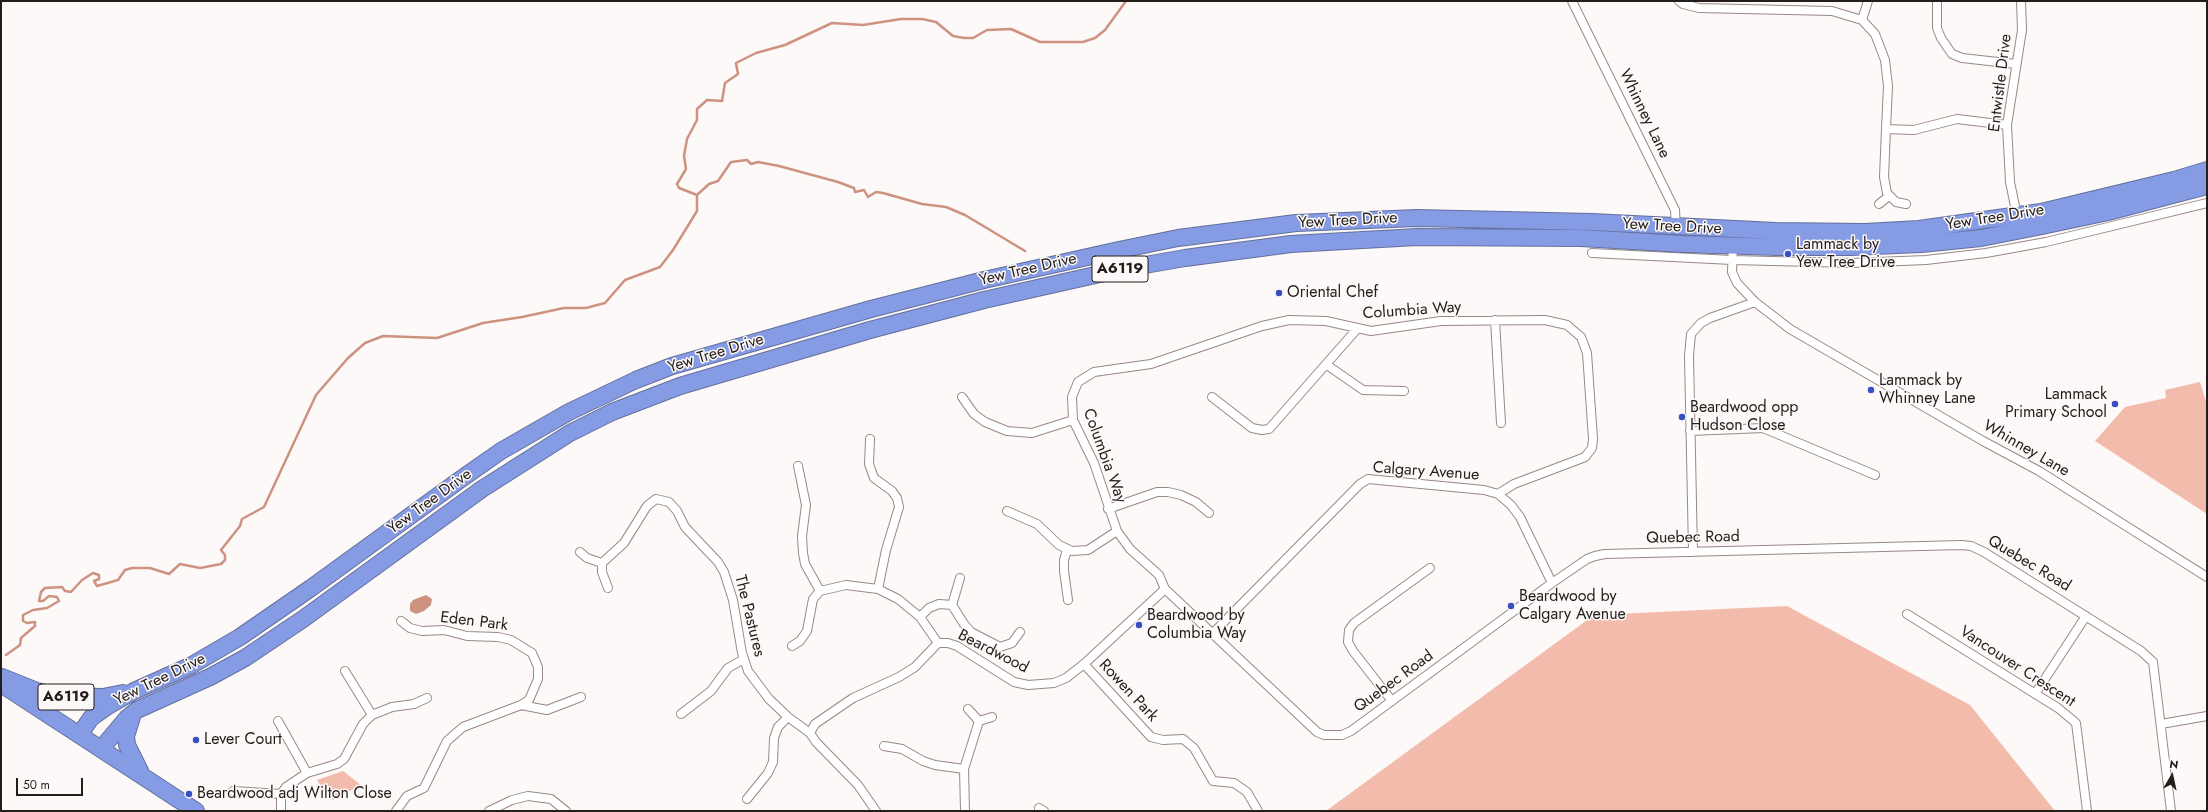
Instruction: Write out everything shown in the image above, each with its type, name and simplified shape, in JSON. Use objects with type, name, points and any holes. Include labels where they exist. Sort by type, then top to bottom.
[{"type":"highway","name":"Yew Tree Drive","points":[[101,749],[133,713],[210,677],[245,658],[303,619],[482,489],[526,459],[591,423],[643,399],[680,386],[870,330],[991,299],[1122,269],[1246,249],[1331,241],[1418,237],[1580,238],[1676,244],[1732,253],[1922,244],[1981,238],[2018,224],[2111,196],[2207,170]]},
{"type":"highway","name":"Yew Tree Drive","points":[[80,734],[91,718],[134,691],[192,665],[240,637],[508,448],[569,412],[636,380],[672,366],[871,309],[984,280],[1178,238],[1247,229],[1329,221],[1417,218],[1592,222],[1676,228],[1872,232],[2018,224],[2108,212],[2207,186]]},
{"type":"highway","points":[[1329,221],[1331,241]]},
{"type":"highway","points":[[1119,250],[1122,269]]},
{"type":"highway","points":[[636,380],[643,399]]},
{"type":"highway","name":"A6119","points":[[1,676],[37,691],[64,697],[103,697],[134,691]]},
{"type":"highway","points":[[1,684],[80,734],[196,811]]},
{"type":"highway","points":[[133,713],[126,736],[127,746],[141,774]]},
{"type":"street","name":"Whinney Lane","points":[[1572,1],[1675,210],[1676,244]]},
{"type":"street","points":[[1679,1],[1683,4],[1699,8],[1732,4],[1832,11],[1862,20],[1875,34],[1885,60],[1888,86],[1884,177],[1889,196],[1896,202],[1906,204]]},
{"type":"street","points":[[1862,20],[1868,1]]},
{"type":"street","points":[[1937,1],[1937,28],[1941,38],[1952,54],[1962,58],[2016,64]]},
{"type":"street","name":"Entwistle Drive","points":[[2018,224],[2010,182],[2008,125],[2023,20],[2021,1]]},
{"type":"street","points":[[1886,130],[1914,130],[1957,119],[2008,125]]},
{"type":"street","points":[[1879,204],[1889,196]]},
{"type":"street","points":[[1592,253],[1732,253],[1889,262],[1986,253],[2046,242],[2207,203]]},
{"type":"street","name":"Whinney Lane","points":[[1734,229],[1732,272],[1737,283],[1755,302],[1790,329],[1808,341],[2039,471],[2207,578]]},
{"type":"street","points":[[1693,552],[1689,356],[1691,334],[1701,323],[1710,318],[1755,302]]},
{"type":"street","name":"Columbia Way","points":[[1165,589],[1159,575],[1130,549],[1117,531],[1108,509],[1094,463],[1073,420],[1071,404],[1074,389],[1084,377],[1094,372],[1151,364],[1262,326],[1289,320],[1326,321],[1370,331],[1441,321],[1495,320],[1554,322],[1567,325],[1580,337],[1587,353],[1593,438],[1592,448],[1585,456],[1514,484],[1498,494]]},
{"type":"street","points":[[1495,320],[1501,423]]},
{"type":"street","points":[[1212,397],[1252,428],[1262,430],[1269,429],[1327,365],[1357,329]]},
{"type":"street","points":[[1327,365],[1363,390],[1404,391]]},
{"type":"street","points":[[962,397],[974,414],[986,422],[1007,431],[1032,433],[1073,420]]},
{"type":"street","points":[[1690,431],[1763,428],[1875,475]]},
{"type":"street","points":[[870,439],[869,464],[874,478],[892,491],[897,498],[898,507],[886,550],[878,589]]},
{"type":"street","points":[[798,466],[806,505],[802,536],[803,553],[805,564],[820,591]]},
{"type":"street","name":"Calgary Avenue","points":[[1213,633],[1360,484],[1368,479],[1484,490],[1498,494],[1511,504],[1520,517],[1552,583]]},
{"type":"street","points":[[1108,509],[1157,492],[1168,492],[1181,495],[1196,502],[1209,513]]},
{"type":"street","name":"The Pastures","points":[[602,562],[624,543],[647,506],[656,499],[670,502],[677,511],[685,527],[718,562],[724,572],[733,600],[744,660],[758,685],[768,699],[788,718],[810,732]]},
{"type":"street","points":[[1007,511],[1037,524],[1067,550],[1088,550],[1117,531]]},
{"type":"street","name":"Quebec Road","points":[[1165,589],[1317,732],[1324,735],[1342,735],[1351,731],[1552,583],[1587,559],[1595,556],[1605,554],[1971,546],[1984,552],[2086,616],[2140,651],[2153,662],[2171,811]]},
{"type":"street","points":[[1067,550],[1064,560],[1064,571],[1068,600]]},
{"type":"street","points":[[580,552],[587,558],[602,562],[602,572],[608,588]]},
{"type":"street","points":[[1392,701],[1353,651],[1348,642],[1349,630],[1354,623],[1430,568]]},
{"type":"street","points":[[960,578],[952,605],[971,632],[1000,647],[1012,642],[1020,632]]},
{"type":"street","points":[[792,646],[800,641],[807,631],[813,599],[820,591],[846,585],[878,589],[902,602],[920,617],[938,643]]},
{"type":"street","name":"Beardwood","points":[[810,732],[815,724],[853,698],[893,680],[915,667],[938,643],[948,643],[957,646],[1014,682],[1028,685],[1054,683],[1066,678],[1084,664],[1165,589]]},
{"type":"street","points":[[920,617],[929,608],[939,604],[952,605]]},
{"type":"street","name":"Vancouver Crescent","points":[[1907,614],[2058,708],[2076,723],[2087,811]]},
{"type":"street","points":[[2035,694],[2086,616]]},
{"type":"street","name":"Eden Park","points":[[396,811],[408,796],[424,788],[447,741],[462,727],[521,705],[529,700],[538,680],[538,667],[532,653],[519,644],[498,637],[467,636],[444,630],[422,631],[410,628],[401,621]]},
{"type":"street","points":[[681,714],[711,691],[728,668],[744,660]]},
{"type":"street","name":"Rowen Park","points":[[1084,664],[1151,737],[1163,740],[1183,739],[1194,748],[1213,781],[1234,783],[1247,792],[1258,811]]},
{"type":"street","points":[[345,671],[372,715]]},
{"type":"street","points":[[521,705],[547,710],[581,697]]},
{"type":"street","points":[[282,811],[281,794],[286,787],[307,773],[337,764],[344,759],[362,724],[372,715],[392,707],[414,704],[427,698]]},
{"type":"street","points":[[968,709],[979,721]]},
{"type":"street","points":[[2161,724],[2207,716]]},
{"type":"street","points":[[979,721],[992,717]]},
{"type":"street","points":[[747,799],[768,773],[773,762],[774,738],[778,727],[788,718]]},
{"type":"street","points":[[278,721],[307,773]]},
{"type":"street","points":[[966,811],[963,782],[964,769],[979,721]]},
{"type":"street","points":[[810,732],[816,742],[858,786],[876,811]]},
{"type":"street","points":[[884,746],[902,749],[923,761],[935,765],[964,769]]},
{"type":"street","points":[[234,791],[281,794]]},
{"type":"street","points":[[489,811],[512,800],[528,796],[551,799],[566,811]]},
{"type":"shaded area","points":[[2200,382],[2207,405],[2207,514],[2095,441],[2125,407],[2166,398],[2165,390]]},
{"type":"shaded area","points":[[426,595],[432,599],[431,605],[424,611],[416,614],[410,611],[410,604],[413,600]]},
{"type":"shaded area","points":[[1787,606],[1970,705],[2055,811],[1326,811],[1594,615]]},
{"type":"shaded area","points":[[343,771],[361,785],[333,800],[327,797],[317,780]]},
{"type":"waterway","points":[[697,195],[679,188],[677,184],[686,169],[684,156],[687,139],[697,120],[697,109],[707,100],[722,101],[725,83],[738,74],[736,63],[756,53],[785,45],[832,23],[863,25],[901,19],[922,19],[936,22],[953,36],[964,38],[973,38],[987,30],[1011,29],[1040,42],[1083,42],[1095,38],[1105,30],[1126,1]]},
{"type":"waterway","points":[[6,655],[20,645],[21,638],[35,626],[35,622],[27,623],[23,621],[23,615],[33,610],[47,608],[59,601],[57,597],[49,596],[43,601],[39,601],[41,592],[45,588],[62,587],[65,591],[71,592],[82,580],[93,573],[99,575],[99,579],[94,581],[97,586],[118,580],[125,570],[132,568],[150,568],[169,574],[180,564],[200,568],[221,564],[225,560],[225,555],[221,550],[240,526],[242,519],[264,507],[316,395],[348,358],[365,343],[383,336],[437,338],[483,323],[522,317],[564,308],[586,308],[605,303],[625,280],[660,267],[673,250],[697,211],[697,195],[709,184],[718,181],[731,162],[747,160],[751,164],[758,162],[779,166],[838,182],[854,188],[855,192],[864,190],[868,197],[876,192],[922,204],[946,207],[965,215],[1025,251]]},
{"type":"place","name":"Lammack by Yew Tree Drive","points":[[1788,254]]},
{"type":"place","name":"Oriental Chef","points":[[1279,293]]},
{"type":"place","name":"Lammack by Whinney Lane","points":[[1871,390]]},
{"type":"place","name":"Lammack Primary School","points":[[2115,404]]},
{"type":"place","name":"Beardwood opp Hudson Close","points":[[1682,417]]},
{"type":"place","name":"Beardwood by Calgary Avenue","points":[[1511,606]]},
{"type":"place","name":"Beardwood by Columbia Way","points":[[1139,625]]},
{"type":"place","name":"Lever Court","points":[[196,740]]},
{"type":"place","name":"Beardwood adj Wilton Close","points":[[189,794]]}]
